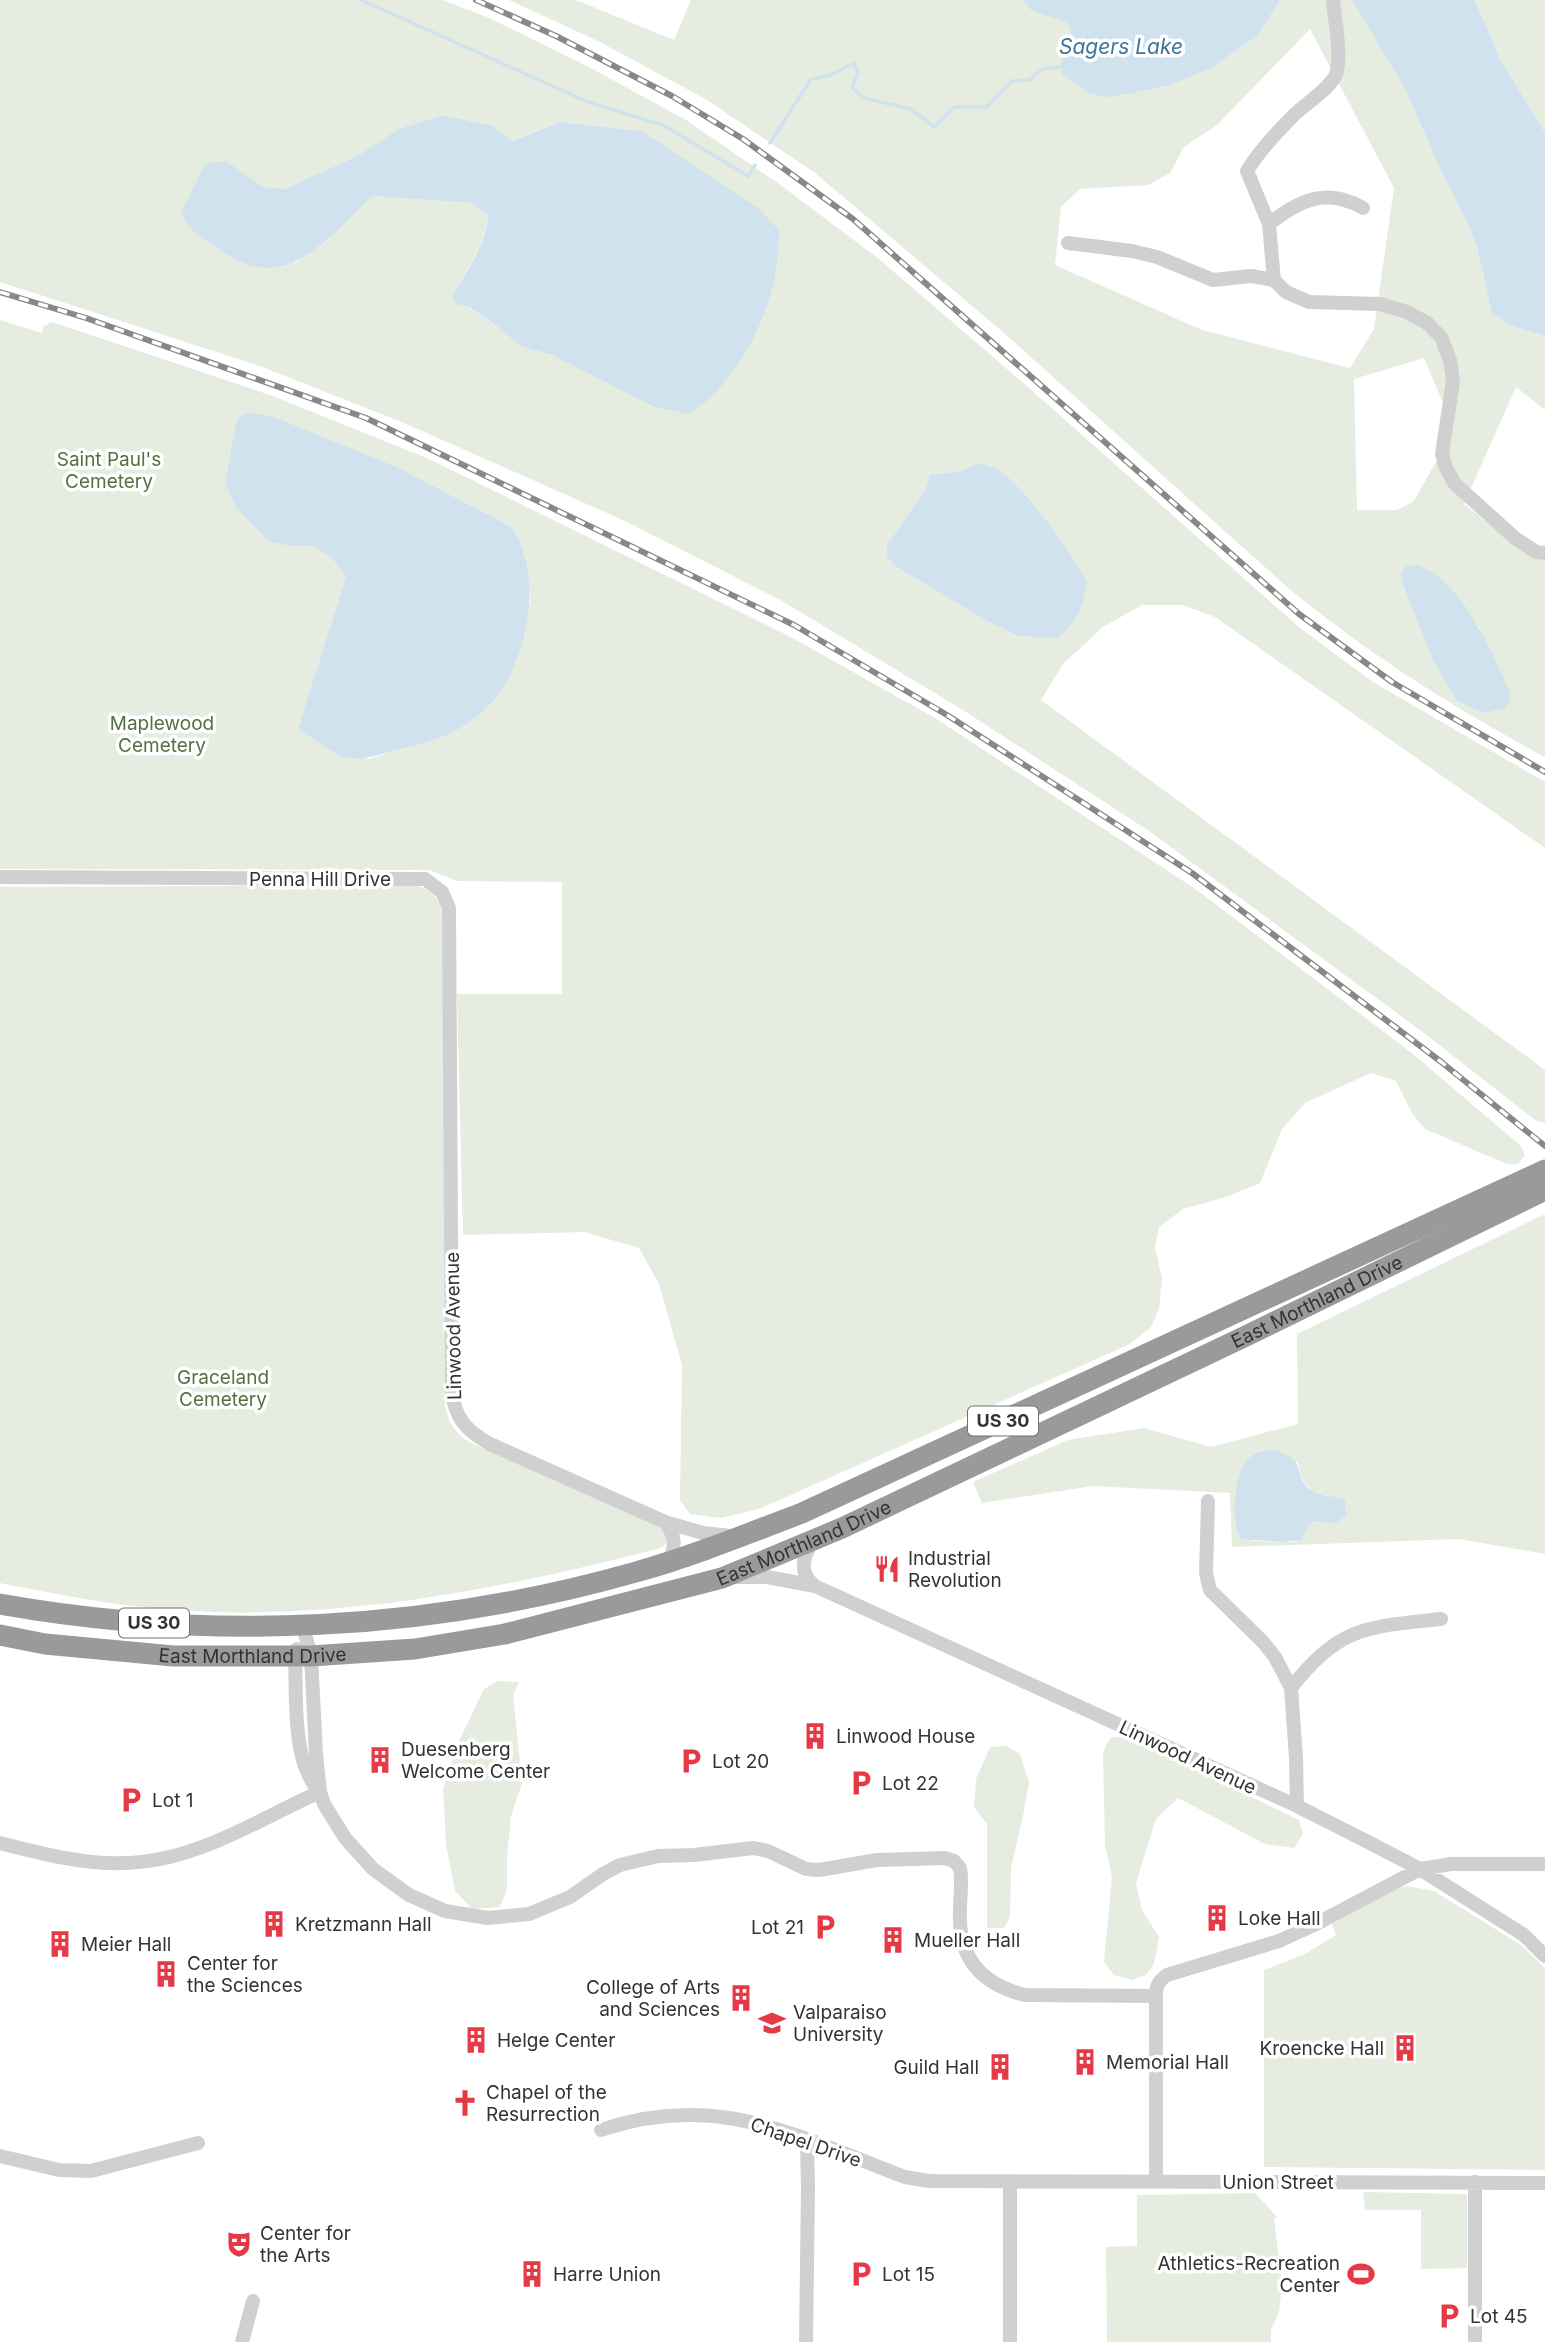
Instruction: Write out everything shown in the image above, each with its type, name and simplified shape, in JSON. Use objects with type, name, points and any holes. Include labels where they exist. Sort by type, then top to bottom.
[{"type":"highway","name":"East Morthland Drive","points":[[0,1604],[62,1615],[157,1624],[303,1627],[453,1611],[549,1594],[668,1563],[802,1513],[897,1471],[1545,1170]]},
{"type":"highway","name":"East Morthland Drive","points":[[0,1635],[45,1644],[173,1656],[303,1656],[415,1649],[505,1634],[722,1578],[813,1541],[1264,1328],[1545,1190]]},
{"type":"street","points":[[1274,280],[1269,224],[1247,171],[1293,116],[1333,81],[1337,72],[1337,58],[1333,0]]},
{"type":"street","points":[[1269,224],[1302,202],[1347,199],[1363,208]]},
{"type":"street","points":[[1068,243],[1157,257],[1213,280],[1251,276],[1274,280],[1286,292],[1309,302],[1380,303],[1408,312],[1427,323],[1441,337],[1451,360],[1453,381],[1442,454],[1446,468],[1455,484],[1515,538],[1536,552],[1545,553]]},
{"type":"street","name":"Penna Hill Drive","points":[[0,877],[425,879],[442,892],[449,908],[449,1085]]},
{"type":"street","name":"Linwood Avenue","points":[[449,1085],[452,1392],[458,1418],[476,1437],[490,1444],[665,1521],[715,1535],[740,1537]]},
{"type":"street","points":[[1208,1502],[1206,1573],[1210,1590],[1263,1642],[1275,1657],[1291,1688],[1297,1806]]},
{"type":"street","points":[[665,1521],[675,1543],[668,1563]]},
{"type":"street","points":[[813,1541],[805,1553],[804,1570],[809,1581],[815,1586]]},
{"type":"street","name":"Linwood Avenue","points":[[722,1578],[766,1577],[815,1586],[1297,1806],[1420,1870],[1524,1936],[1545,1956]]},
{"type":"street","points":[[1291,1688],[1325,1651],[1347,1636],[1378,1626],[1441,1619]]},
{"type":"street","points":[[303,1627],[300,1744],[310,1782],[320,1793],[345,1838],[373,1869],[410,1895],[445,1911],[488,1919],[529,1914],[570,1897],[620,1865],[658,1856],[753,1848],[768,1851],[806,1869],[819,1870],[877,1860],[945,1858],[954,1861],[960,1868],[960,1930],[964,1945],[970,1960],[993,1983],[1008,1991],[1025,1995],[1156,1996]]},
{"type":"street","points":[[0,1843],[85,1863],[133,1864],[184,1853],[232,1835],[320,1793]]},
{"type":"street","points":[[1156,2182],[1156,1988],[1160,1980],[1167,1975],[1279,1941],[1420,1870],[1451,1864],[1545,1864]]},
{"type":"street","name":"Chapel Drive","points":[[601,2130],[639,2118],[692,2113],[762,2124],[917,2180],[1010,2182]]},
{"type":"street","points":[[806,2342],[807,2140]]},
{"type":"street","points":[[0,2156],[59,2170],[91,2171],[198,2143]]},
{"type":"street","points":[[1010,2182],[1010,2342]]},
{"type":"street","name":"Union Street","points":[[1010,2182],[1545,2183]]},
{"type":"street","points":[[1475,2182],[1475,2342]]},
{"type":"street","points":[[242,2342],[253,2301]]},
{"type":"green space","points":[[0,0],[443,0],[489,18],[587,66],[686,120],[779,184],[879,259],[1300,628],[1373,682],[1545,782],[1545,848],[1215,617],[1183,605],[1142,605],[1103,627],[1063,664],[1041,700],[1545,1070],[1545,1123],[1535,1120],[1424,1033],[1149,831],[963,710],[782,601],[625,521],[404,423],[257,365],[0,282]],"holes":[[[443,115],[493,126],[511,141],[560,122],[642,131],[757,207],[714,394],[688,414],[654,407],[552,355],[520,346],[497,326],[468,307],[455,304],[452,296],[479,248],[488,216],[473,203],[372,196],[325,242],[295,263],[226,161],[263,188],[285,189],[359,155],[398,129]],[[977,463],[1017,486],[1074,560],[1018,636],[987,621],[895,566],[887,545],[925,490],[930,475],[965,470]]]},
{"type":"green space","points":[[509,0],[576,0],[674,40],[691,0],[1023,0],[1033,11],[1067,22],[1073,36],[1070,49],[1061,61],[1210,69],[1258,35],[1280,0],[1352,0],[1405,89],[1468,225],[1477,247],[1492,313],[1510,325],[1545,336],[1545,410],[1516,387],[1464,504],[1528,555],[1545,560],[1545,757],[1412,678],[1348,635],[1287,587],[1005,334],[815,173],[707,100],[600,42]],"holes":[[[1310,29],[1394,188],[1374,329],[1350,368],[1202,330],[1055,265],[1061,207],[1080,189],[1148,185],[1170,173],[1184,147],[1217,125]],[[1424,358],[1445,408],[1437,460],[1414,501],[1397,510],[1357,510],[1354,379]],[[1442,580],[1480,628],[1457,701],[1435,662],[1404,587]]]},
{"type":"green space","points":[[1475,0],[1545,0],[1545,133],[1499,57]]},
{"type":"green space","points":[[0,320],[42,333],[43,327],[52,322],[273,396],[429,459],[787,635],[935,718],[1197,890],[1413,1054],[1521,1146],[1525,1155],[1518,1164],[1507,1164],[1425,1129],[1413,1115],[1396,1081],[1371,1073],[1305,1103],[1282,1129],[1260,1183],[1226,1197],[1183,1209],[1159,1227],[1155,1248],[1162,1278],[1159,1309],[1151,1327],[1128,1345],[759,1509],[720,1518],[690,1514],[680,1500],[682,1365],[659,1284],[639,1248],[584,1232],[463,1235],[457,994],[562,994],[562,882],[457,881],[429,870],[0,869]],"holes":[[[309,432],[399,468],[512,527],[524,554],[530,603],[397,750],[369,759],[298,728],[346,577],[331,557],[312,546]]]},
{"type":"green space","name":"Graceland Cemetery","points":[[412,885],[433,894],[443,916],[445,1404],[448,1416],[452,1426],[469,1442],[663,1528],[668,1540],[664,1546],[657,1549],[531,1579],[402,1601],[337,1608],[207,1612],[88,1600],[0,1583],[0,887]]},
{"type":"green space","points":[[1545,1214],[1545,1554],[1459,1539],[1232,1547],[1230,1493],[1093,1486],[982,1503],[973,1482],[1068,1440],[1144,1428],[1211,1447],[1298,1424],[1297,1334]],"holes":[[[1297,1461],[1308,1487],[1317,1493],[1336,1498],[1346,1507],[1346,1516],[1332,1523],[1316,1521],[1308,1526],[1302,1540],[1253,1541]]]},
{"type":"green space","points":[[498,1681],[519,1682],[513,1695],[522,1783],[511,1816],[507,1889],[500,1907],[472,1909],[455,1891],[446,1844],[443,1789],[458,1743],[484,1689]]},
{"type":"green space","points":[[1124,1736],[1299,1820],[1303,1834],[1294,1848],[1265,1844],[1178,1798],[1156,1819],[1136,1883],[1142,1910],[1159,1937],[1154,1964],[1146,1975],[1132,1980],[1114,1975],[1104,1962],[1112,1877],[1105,1845],[1103,1752],[1110,1738]]},
{"type":"green space","points":[[1007,1746],[1020,1754],[1029,1782],[1011,1868],[1010,1917],[1004,1928],[987,1928],[987,1824],[974,1807],[976,1779],[990,1747]]},
{"type":"green space","points":[[1407,1886],[1434,1891],[1521,1945],[1545,1968],[1545,2170],[1264,2167],[1264,1970],[1305,1954],[1336,1935],[1332,1924],[1392,1890]]},
{"type":"green space","points":[[1363,2192],[1466,2194],[1467,2268],[1421,2269],[1421,2210],[1365,2210]]},
{"type":"green space","points":[[1255,2193],[1277,2217],[1274,2218],[1282,2285],[1279,2312],[1271,2330],[1271,2342],[1107,2342],[1106,2247],[1137,2246],[1137,2195]]},
{"type":"water","name":"Sagers Lake","points":[[1023,0],[1280,0],[1258,35],[1210,69],[1166,86],[1110,97],[1090,94],[1062,74],[1061,61],[1071,42],[1067,22],[1032,11]]},
{"type":"water","points":[[1352,0],[1475,0],[1499,57],[1545,133],[1545,336],[1510,325],[1492,313],[1477,247],[1468,225],[1405,89]]},
{"type":"water","points":[[443,115],[493,126],[512,141],[560,122],[642,131],[757,207],[779,230],[775,275],[763,318],[753,338],[742,358],[714,394],[688,414],[654,407],[552,355],[520,346],[469,307],[455,304],[452,296],[483,238],[488,216],[472,203],[372,196],[338,230],[303,257],[284,265],[264,268],[243,263],[208,242],[192,229],[181,213],[205,164],[226,161],[263,187],[285,189],[359,155],[398,129]]},
{"type":"water","points":[[248,412],[274,417],[399,468],[512,527],[522,547],[528,570],[527,621],[512,671],[500,692],[475,718],[424,743],[355,758],[336,754],[298,728],[346,577],[331,557],[312,546],[269,542],[236,507],[225,483],[237,419]]},
{"type":"water","points":[[977,463],[998,470],[1021,490],[1059,538],[1087,582],[1078,613],[1058,638],[1018,636],[987,621],[895,566],[887,556],[887,545],[925,490],[930,475],[965,470]]},
{"type":"water","points":[[1415,565],[1446,583],[1473,618],[1510,693],[1505,708],[1485,713],[1457,701],[1434,662],[1404,587],[1401,575],[1404,567]]},
{"type":"water","points":[[1275,1450],[1286,1454],[1297,1464],[1303,1480],[1311,1490],[1345,1499],[1346,1516],[1332,1523],[1316,1521],[1308,1526],[1302,1540],[1282,1542],[1241,1539],[1235,1520],[1235,1495],[1241,1471],[1253,1455]]},
{"type":"waterway","points":[[361,0],[588,102],[663,125],[748,176],[755,165]]},
{"type":"waterway","points":[[770,143],[811,79],[831,75],[854,63],[858,72],[852,88],[864,98],[911,109],[934,127],[954,107],[986,107],[1012,81],[1030,80],[1042,69],[1065,66]]},
{"type":"railway","points":[[476,0],[556,36],[672,96],[743,139],[853,219],[1299,614],[1392,682],[1545,772]]},
{"type":"railway","points":[[0,292],[86,318],[366,418],[794,625],[947,715],[1192,873],[1440,1061],[1545,1146]]},
{"type":"place","name":"Industrial Revolution","points":[[887,1569]]},
{"type":"place","name":"Linwood House","points":[[815,1736]]},
{"type":"place","name":"Duesenberg Welcome Center","points":[[380,1760]]},
{"type":"place","name":"Lot 20","points":[[691,1761]]},
{"type":"place","name":"Lot 22","points":[[861,1783]]},
{"type":"place","name":"Lot 1","points":[[131,1800]]},
{"type":"place","name":"Loke Hall","points":[[1217,1918]]},
{"type":"place","name":"Kretzmann Hall","points":[[274,1924]]},
{"type":"place","name":"Lot 21","points":[[825,1927]]},
{"type":"place","name":"Mueller Hall","points":[[893,1940]]},
{"type":"place","name":"Meier Hall","points":[[60,1944]]},
{"type":"place","name":"Center for the Sciences","points":[[166,1974]]},
{"type":"place","name":"College of Arts and Sciences","points":[[741,1998]]},
{"type":"place","name":"Valparaiso University","points":[[772,2023]]},
{"type":"place","name":"Helge Center","points":[[476,2040]]},
{"type":"place","name":"Kroencke Hall","points":[[1405,2048]]},
{"type":"place","name":"Memorial Hall","points":[[1085,2062]]},
{"type":"place","name":"Guild Hall","points":[[1000,2067]]},
{"type":"place","name":"Chapel of the Resurrection","points":[[465,2103]]},
{"type":"place","name":"Center for the Arts","points":[[239,2244]]},
{"type":"place","name":"Harre Union","points":[[532,2274]]},
{"type":"place","name":"Lot 15","points":[[861,2274]]},
{"type":"place","name":"Athletics-Recreation Center","points":[[1361,2274]]},
{"type":"place","name":"Lot 45","points":[[1449,2316]]},
{"type":"park label","name":"Saint Paul's Cemetery","points":[[109,470]]},
{"type":"park label","name":"Maplewood Cemetery","points":[[162,734]]}]
